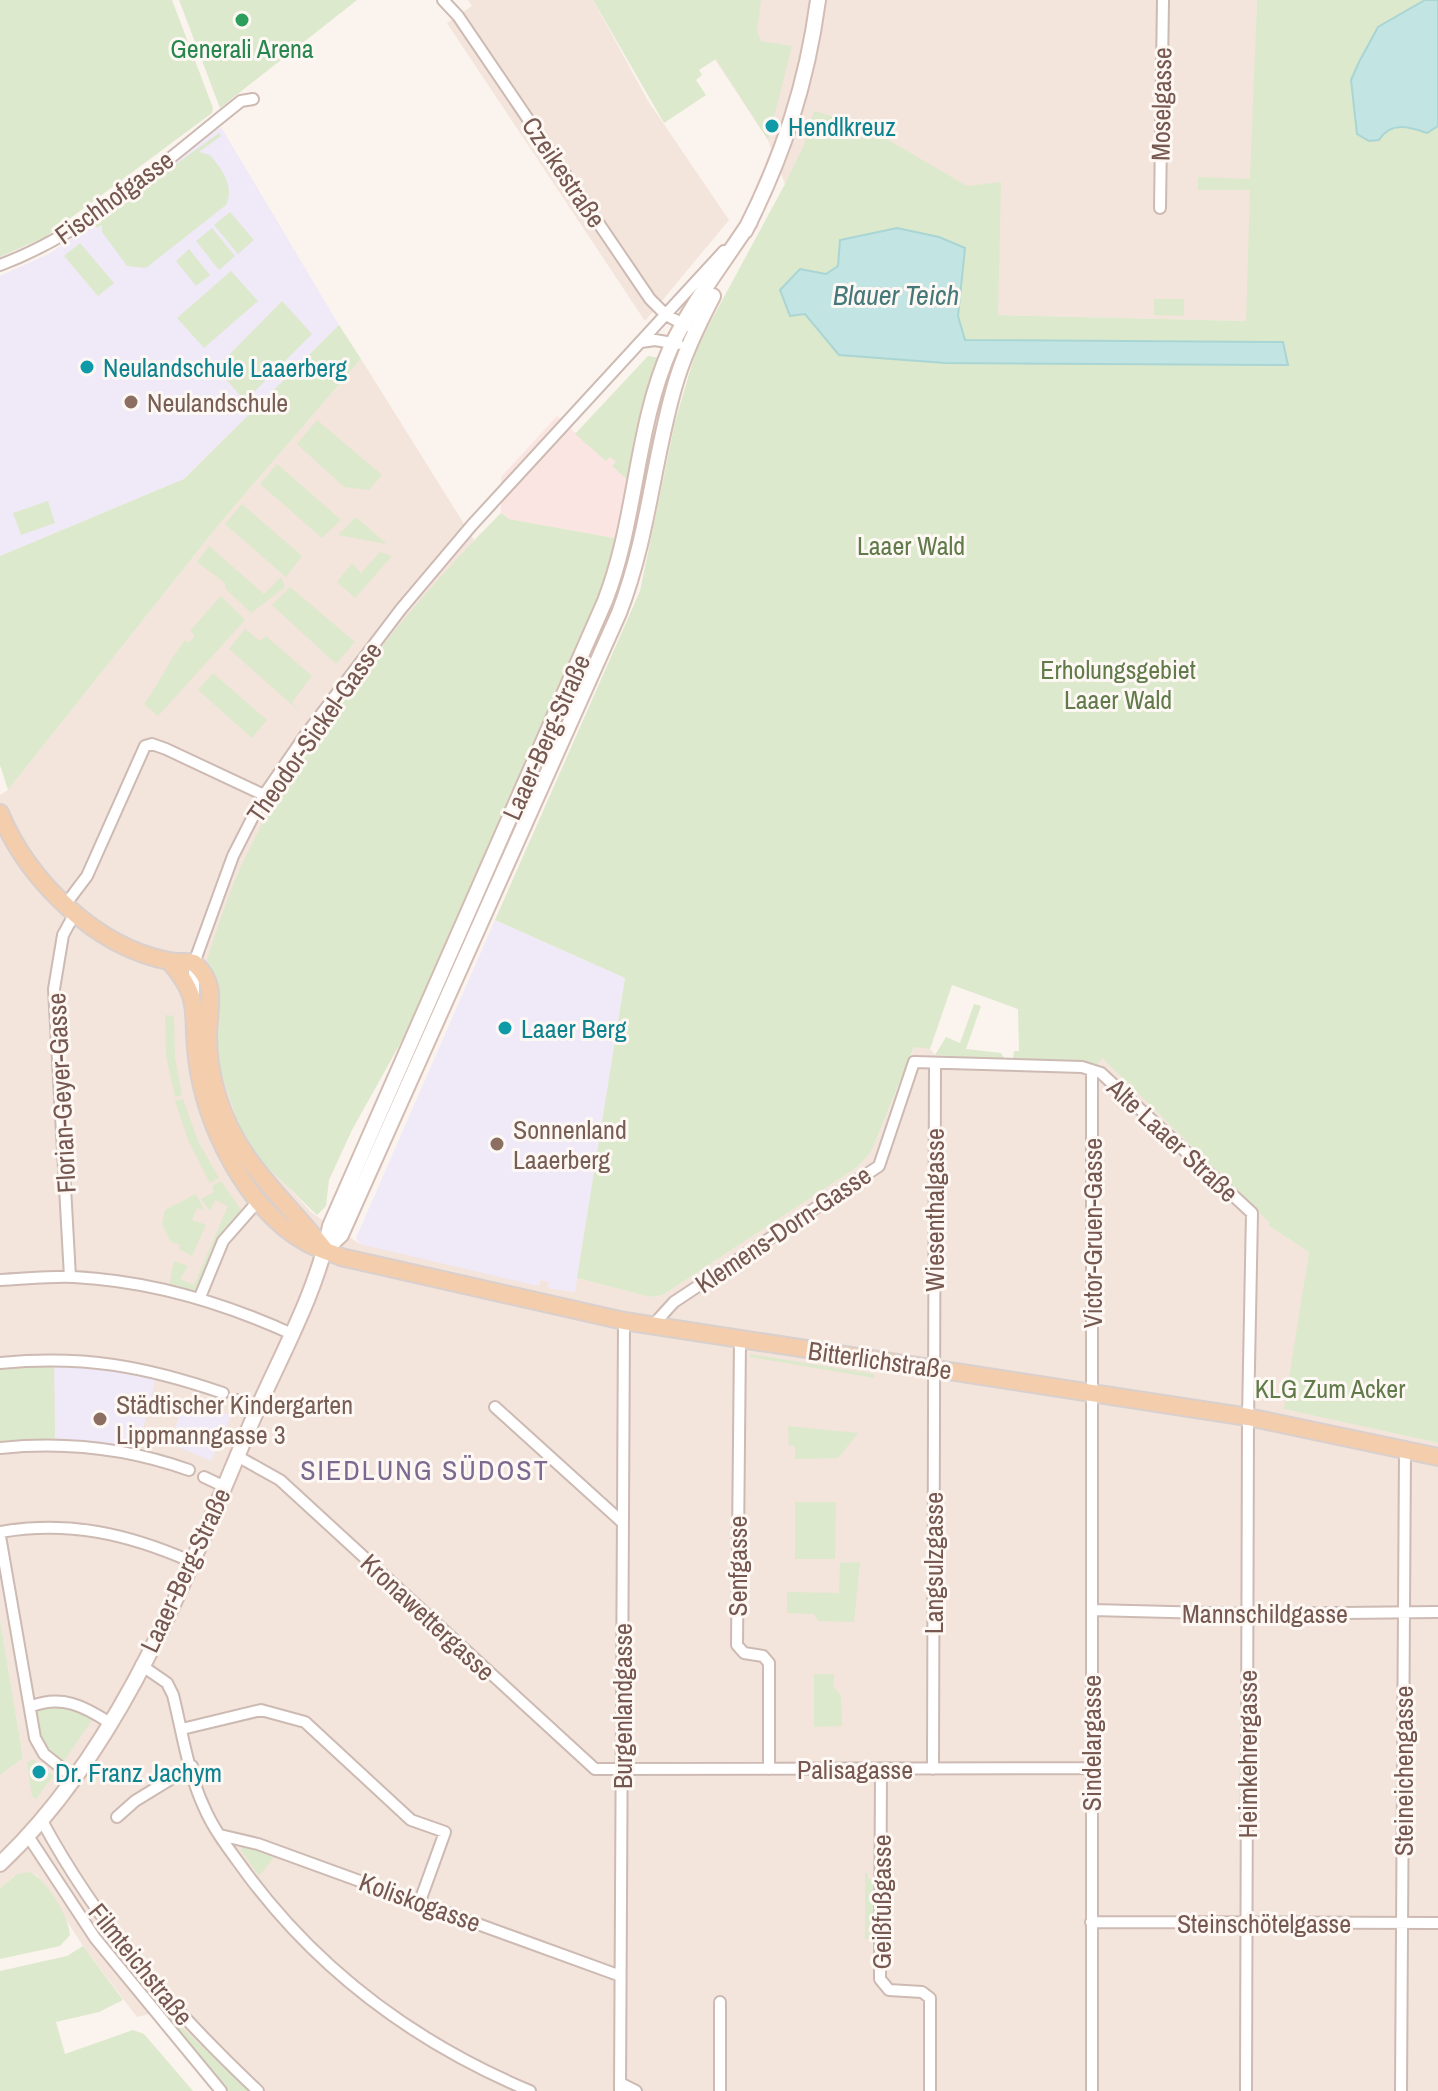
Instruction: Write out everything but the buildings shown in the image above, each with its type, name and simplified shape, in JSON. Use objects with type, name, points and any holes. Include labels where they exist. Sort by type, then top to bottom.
[{"type":"main road","name":"Laaer-Berg-Straße","points":[[325,1250],[341,1235],[619,613],[648,522],[666,421],[690,332],[750,222],[782,153],[799,102],[818,0]]},
{"type":"main road","name":"Laaer-Berg-Straße","points":[[0,1864],[42,1821],[110,1723],[190,1561],[292,1334],[325,1250],[330,1226],[616,573],[650,417],[672,345],[690,332]]},
{"type":"main road","points":[[1,818],[34,871],[70,909],[122,942],[169,961],[194,963],[210,984],[209,1056],[227,1122],[262,1180],[325,1250]]},
{"type":"main road","points":[[169,961],[194,998],[196,1057],[218,1133],[259,1200],[290,1230],[325,1250]]},
{"type":"main road","name":"Bitterlichstraße","points":[[325,1250],[353,1261],[624,1321],[740,1340],[933,1362],[1092,1395],[1248,1417],[1438,1457]]},
{"type":"street","name":"Czeikestraße","points":[[443,0],[458,16],[638,284],[666,315],[690,332]]},
{"type":"street","name":"Moselgasse","points":[[1160,208],[1163,0]]},
{"type":"street","name":"Fischhofgasse","points":[[0,265],[43,248],[80,225],[241,101],[253,99]]},
{"type":"street","name":"Theodor-Sickel-Gasse","points":[[194,963],[233,856],[264,795],[401,609],[472,525],[750,222]]},
{"type":"street","points":[[641,342],[655,340],[672,345]]},
{"type":"street","name":"Florian-Geyer-Gasse","points":[[70,1277],[54,989],[70,909],[145,746],[152,744],[166,749],[264,795]]},
{"type":"street","points":[[194,963],[194,998]]},
{"type":"street","name":"Klemens-Dorn-Gasse","points":[[653,1325],[674,1302],[879,1166],[914,1062],[935,1063]]},
{"type":"street","points":[[935,1063],[1082,1067],[1092,1070]]},
{"type":"street","name":"Wiesenthalgasse","points":[[933,1362],[935,1063]]},
{"type":"street","name":"Alte Laaer Straße","points":[[1092,1070],[1101,1073],[1252,1213]]},
{"type":"street","name":"Victor-Gruen-Gasse","points":[[1092,1070],[1092,1395]]},
{"type":"street","points":[[200,1297],[223,1241],[259,1200]]},
{"type":"street","name":"Heimkehrergasse","points":[[1246,2091],[1248,1417],[1252,1213]]},
{"type":"street","points":[[0,1280],[70,1277],[124,1280],[200,1297],[292,1334]]},
{"type":"street","name":"Burgenlandgasse","points":[[620,2087],[618,1975],[624,1321]]},
{"type":"street","name":"Senfgasse","points":[[740,1340],[737,1645],[744,1653],[763,1656],[769,1663],[769,1769]]},
{"type":"street","points":[[0,1363],[94,1360],[149,1370],[223,1393]]},
{"type":"street","name":"Langsulzgasse","points":[[933,1362],[933,1769]]},
{"type":"street","name":"Sindelargasse","points":[[1092,1395],[1092,2091]]},
{"type":"street","points":[[238,1400],[258,1409]]},
{"type":"street","points":[[495,1407],[622,1522]]},
{"type":"street","points":[[0,1448],[89,1445],[136,1453],[189,1470]]},
{"type":"street","name":"Steineichengasse","points":[[1401,2091],[1405,1450]]},
{"type":"street","name":"Kronawettergasse","points":[[237,1456],[280,1480],[589,1766],[620,1768]]},
{"type":"street","points":[[204,1477],[223,1486]]},
{"type":"street","points":[[74,1778],[41,1751],[35,1738],[0,1534],[59,1527],[108,1531],[190,1561]]},
{"type":"street","name":"Mannschildgasse","points":[[1092,1610],[1248,1614],[1438,1612]]},
{"type":"street","points":[[141,1665],[167,1683],[203,1807],[220,1835],[279,1913],[366,1997],[454,2055],[530,2091]]},
{"type":"street","points":[[30,1707],[43,1702],[67,1701],[110,1723]]},
{"type":"street","points":[[182,1729],[261,1710],[305,1722],[411,1820],[445,1832],[420,1901]]},
{"type":"street","points":[[117,1817],[135,1801],[192,1766]]},
{"type":"street","name":"Palisagasse","points":[[620,1768],[1090,1768]]},
{"type":"street","name":"Geißfußgasse","points":[[881,1770],[880,1979],[889,1990],[922,1992],[930,1998],[930,2091]]},
{"type":"street","name":"Filmteichstraße","points":[[42,1821],[115,1937],[188,2025],[258,2091]]},
{"type":"street","name":"Koliskogasse","points":[[220,1835],[258,1844],[618,1975]]},
{"type":"street","name":"Filmteichstraße","points":[[28,1836],[95,1938],[221,2091]]},
{"type":"street","name":"Steinschötelgasse","points":[[1091,1922],[1438,1923]]},
{"type":"street","points":[[720,2002],[720,2091]]},
{"type":"street","points":[[620,2087],[636,2091]]},
{"type":"shaded area","points":[[468,0],[593,0],[648,101],[729,220],[645,321],[447,23],[472,6]]},
{"type":"shaded area","points":[[676,0],[1257,0],[1247,321],[998,315],[785,184],[768,140]]},
{"type":"shaded area","name":"Neulandschule","points":[[221,127],[339,325],[184,479],[0,556],[0,276],[51,253]]},
{"type":"shaded area","points":[[361,359],[474,540],[344,700],[285,784],[264,823],[214,973],[219,992],[222,1075],[251,1147],[312,1213],[360,1244],[539,1285],[540,1280],[549,1282],[549,1288],[574,1292],[577,1278],[650,1297],[663,1295],[856,1168],[871,1152],[915,1046],[930,1049],[935,1055],[1079,1062],[1102,1058],[1271,1223],[1269,1226],[1309,1252],[1285,1409],[1438,1443],[1438,2091],[250,2091],[161,2011],[137,2017],[83,1946],[37,1875],[30,1872],[14,1876],[0,1888],[0,1775],[23,1758],[0,1619],[0,795],[8,790],[220,523]]},
{"type":"shaded area","points":[[557,416],[605,460],[610,456],[630,482],[619,539],[509,519],[501,513],[501,477]]},
{"type":"shaded area","name":"Sonnenland Laaerberg","points":[[495,920],[625,978],[575,1292],[548,1288],[549,1282],[540,1280],[538,1286],[360,1244],[356,1238]]},
{"type":"shaded area","name":"Städtischer Kindergarten Lippmanngasse 3","points":[[54,1364],[96,1366],[156,1377],[138,1448],[55,1438]]},
{"type":"shaded area","points":[[187,1397],[231,1416],[211,1461],[169,1443]]},
{"type":"green space","points":[[0,0],[172,0],[213,108],[212,113],[45,237],[0,257]]},
{"type":"green space","points":[[179,0],[357,0],[220,108]]},
{"type":"green space","points":[[593,0],[761,0],[757,31],[761,41],[792,46],[768,140],[716,59],[699,70],[702,75],[696,80],[706,95],[664,123]]},
{"type":"green space","name":"Erholungsgebiet Laaer Wald","points":[[1257,0],[1425,0],[1378,27],[1351,80],[1384,132],[1397,126],[1427,133],[1438,126],[1438,1443],[1284,1409],[1309,1252],[1269,1226],[1270,1223],[1102,1058],[1096,1066],[1013,1058],[1014,1051],[1019,1051],[1018,1009],[952,985],[930,1049],[914,1047],[871,1152],[856,1168],[663,1295],[650,1297],[577,1278],[625,978],[495,920],[640,591],[675,422],[697,347],[785,184],[804,145],[814,111],[864,126],[967,186],[1001,182],[998,315],[1246,321],[1250,190],[1198,190],[1198,177],[1250,179]],"holes":[[[965,248],[958,316],[965,340],[1283,342],[1288,364],[945,363],[839,355],[805,314],[826,274],[838,266]]]},
{"type":"green space","points":[[219,133],[221,136],[199,152],[210,155],[223,172],[229,192],[226,205],[146,268],[127,266],[102,232],[102,225],[97,228],[93,224]]},
{"type":"green space","points":[[230,212],[254,240],[238,254],[214,225]]},
{"type":"green space","points":[[212,228],[235,256],[219,270],[196,241]]},
{"type":"green space","points":[[80,243],[114,283],[98,296],[64,256]]},
{"type":"green space","points":[[189,249],[210,275],[196,286],[176,261]]},
{"type":"green space","points":[[231,271],[258,301],[204,348],[177,318]]},
{"type":"green space","points":[[1154,299],[1184,299],[1184,316],[1154,315]]},
{"type":"green space","points":[[282,301],[312,334],[245,401],[216,368]]},
{"type":"green space","points":[[339,325],[361,359],[220,523],[8,790],[0,765],[0,556],[184,479]]},
{"type":"green space","points":[[648,356],[660,358],[630,482],[612,466],[616,462],[610,457],[606,461],[575,434]]},
{"type":"green space","points":[[317,420],[382,475],[369,490],[344,487],[297,444]]},
{"type":"green space","points":[[653,426],[657,435],[645,507],[618,600],[357,1183],[612,601],[632,539]]},
{"type":"green space","points":[[277,464],[341,520],[322,538],[260,484]]},
{"type":"green space","points":[[48,501],[55,523],[21,535],[13,513]]},
{"type":"green space","points":[[242,504],[302,556],[286,577],[225,524]]},
{"type":"green space","points":[[501,513],[509,519],[619,539],[595,607],[451,939],[411,1024],[352,1130],[329,1180],[326,1206],[317,1215],[261,1161],[239,1125],[222,1075],[218,1049],[219,992],[207,960],[239,870],[268,813],[326,721],[430,589]]},
{"type":"green space","points":[[356,517],[387,544],[338,535]]},
{"type":"green space","points":[[209,546],[264,594],[281,577],[285,587],[251,613],[225,588],[225,583],[197,562]]},
{"type":"green space","points":[[380,552],[392,556],[355,598],[337,582],[352,563],[361,573]]},
{"type":"green space","points":[[290,587],[355,642],[336,664],[272,605]]},
{"type":"green space","points":[[221,596],[245,620],[158,716],[144,704],[185,640],[189,643],[195,636],[190,631]]},
{"type":"green space","points":[[245,629],[260,641],[266,636],[312,676],[292,702],[299,711],[229,649]]},
{"type":"green space","points":[[213,673],[267,720],[252,738],[198,690]]},
{"type":"green space","points":[[974,1004],[981,1006],[966,1049],[1001,1053],[1005,1059],[935,1055],[946,1037],[960,1043]]},
{"type":"green space","points":[[165,1015],[174,1016],[175,1058],[182,1095],[175,1097],[166,1056]]},
{"type":"green space","points":[[183,1099],[198,1141],[219,1178],[210,1183],[188,1140],[175,1101]]},
{"type":"green space","points":[[221,1181],[242,1211],[222,1237],[199,1288],[192,1291],[169,1287],[174,1261],[188,1266],[180,1279],[194,1285],[228,1206],[215,1200],[210,1211],[201,1199],[214,1192],[212,1186]]},
{"type":"green space","points":[[196,1194],[204,1210],[197,1208],[192,1220],[206,1225],[192,1256],[170,1241],[162,1224],[165,1210]]},
{"type":"green space","points":[[750,1354],[874,1374],[874,1378],[750,1357]]},
{"type":"green space","points":[[54,1364],[55,1438],[0,1443],[0,1368]]},
{"type":"green space","points":[[788,1426],[858,1433],[838,1458],[795,1459],[795,1446],[789,1446]]},
{"type":"green space","points":[[795,1502],[836,1502],[835,1559],[795,1559]]},
{"type":"green space","points":[[860,1562],[854,1622],[818,1621],[814,1614],[787,1613],[787,1592],[839,1593],[840,1563]]},
{"type":"green space","points":[[0,1619],[23,1758],[0,1775]]},
{"type":"green space","points":[[814,1674],[834,1674],[833,1686],[841,1696],[842,1726],[814,1727]]},
{"type":"green space","points":[[59,1704],[94,1717],[64,1761],[56,1759],[46,1750],[35,1715],[40,1707]]},
{"type":"green space","points":[[33,1759],[53,1776],[36,1799],[32,1797],[27,1763]]},
{"type":"green space","points":[[244,1844],[276,1855],[259,1876],[241,1850]]},
{"type":"green space","points":[[30,1872],[37,1876],[56,1900],[70,1935],[60,1946],[0,1959],[0,1888],[17,1874]]},
{"type":"green space","points":[[865,1873],[868,1873],[868,1879],[873,1878],[873,1928],[868,1927],[868,1932],[873,1932],[873,1939],[865,1939]]},
{"type":"green space","points":[[83,1946],[123,2000],[99,2012],[56,2022],[65,2054],[133,2030],[144,2034],[193,2091],[0,2091],[0,1971],[67,1956]]},
{"type":"green space","points":[[163,2010],[250,2091],[229,2091]]},
{"type":"water","points":[[1425,0],[1438,0],[1438,126],[1427,133],[1395,128],[1379,140],[1369,141],[1357,134],[1351,80],[1378,27]]},
{"type":"water","name":"Blauer Teich","points":[[897,228],[939,237],[965,248],[958,316],[965,340],[1283,342],[1288,365],[945,363],[839,355],[805,314],[790,316],[780,290],[800,269],[826,274],[838,266],[840,240]]},
{"type":"place","name":"Generali Arena","points":[[242,20]]},
{"type":"place","name":"Hendlkreuz","points":[[772,126]]},
{"type":"place","name":"Neulandschule Laaerberg","points":[[87,367]]},
{"type":"place","name":"Neulandschule","points":[[131,402]]},
{"type":"place","name":"Laaer Berg","points":[[505,1028]]},
{"type":"place","name":"Sonnenland Laaerberg","points":[[497,1144]]},
{"type":"place","name":"Städtischer Kindergarten Lippmanngasse 3","points":[[100,1419]]},
{"type":"place","name":"Dr. Franz Jachym","points":[[39,1772]]},
{"type":"district","name":"SIEDLUNG SÜDOST","points":[[425,1470]]},
{"type":"park label","name":"Laaer Wald","points":[[911,545]]},
{"type":"park label","name":"KLG Zum Acker","points":[[1330,1388]]}]
